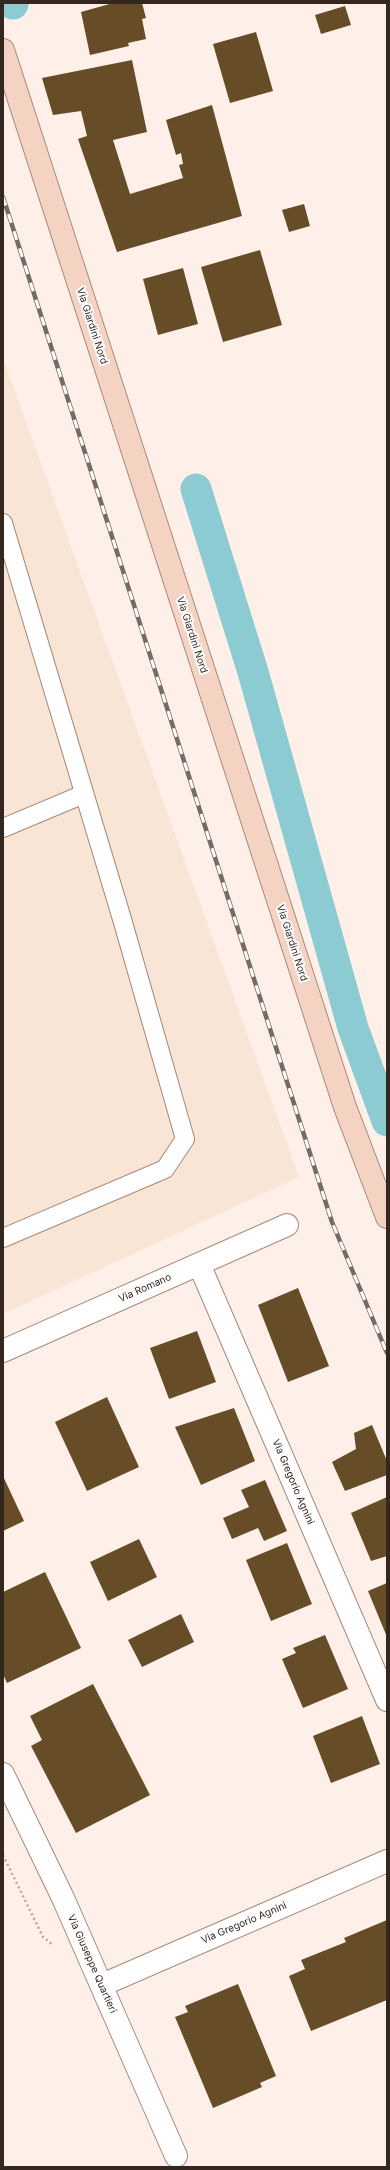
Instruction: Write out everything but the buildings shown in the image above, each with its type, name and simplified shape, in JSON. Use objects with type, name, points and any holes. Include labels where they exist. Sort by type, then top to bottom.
[{"type":"main road","name":"Via Giardini Nord","points":[[3,50],[345,1107],[387,1218]]},
{"type":"street","name":"Via Romano","points":[[3,1351],[287,1225]]},
{"type":"street","name":"Via Gregorio Agnini","points":[[199,1264],[387,1700]]},
{"type":"street","name":"Via Giuseppe Quartieri","points":[[3,1774],[63,1898],[176,2156]]},
{"type":"street","name":"Via Gregorio Agnini","points":[[102,1985],[387,1861]]},
{"type":"lane","points":[[3,523],[185,1139],[165,1169],[3,1238]]},
{"type":"lane","points":[[3,828],[84,794]]},
{"type":"shaded area","points":[[3,358],[299,1177],[3,1314]]},
{"type":"waterway","points":[[196,489],[253,672],[353,1028],[387,1121]]},
{"type":"railway","points":[[3,197],[332,1222],[387,1353]]}]
